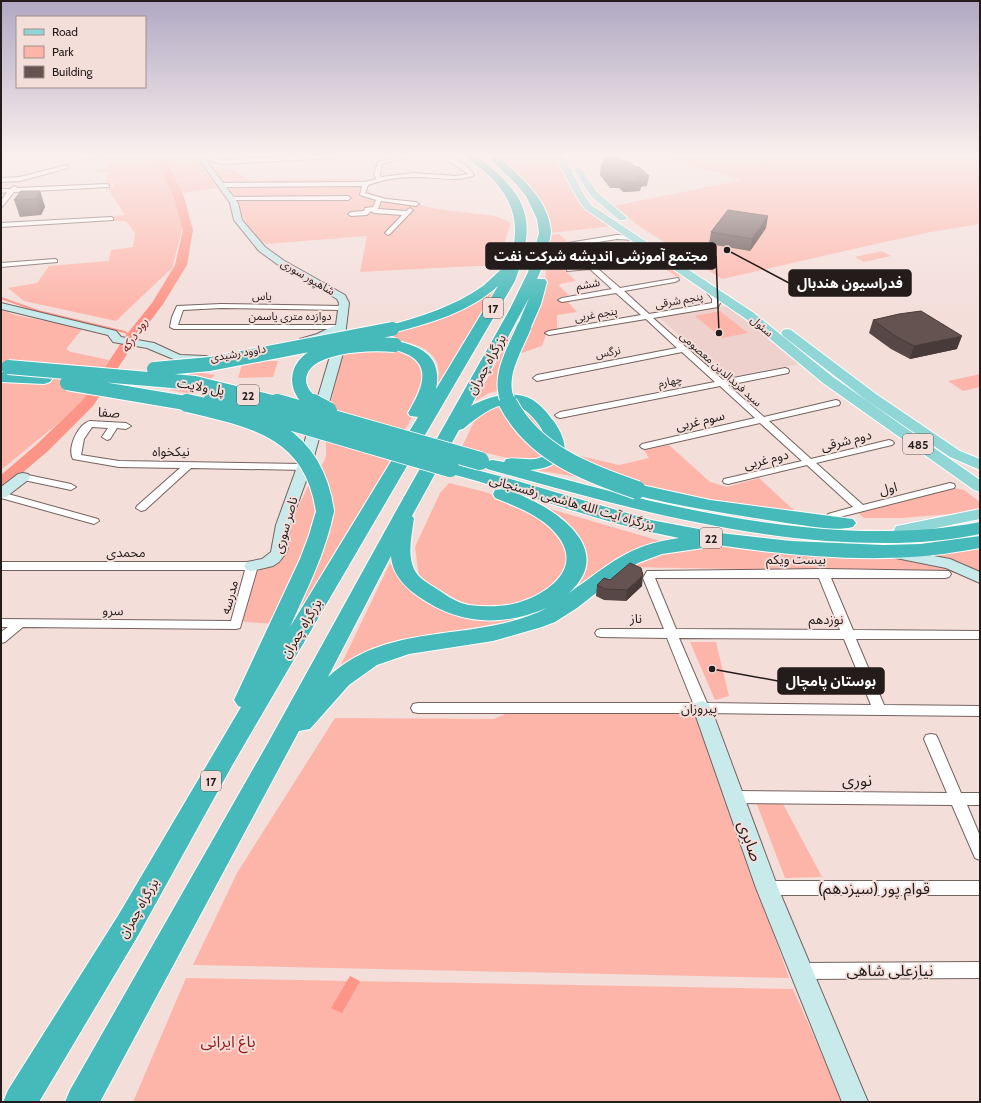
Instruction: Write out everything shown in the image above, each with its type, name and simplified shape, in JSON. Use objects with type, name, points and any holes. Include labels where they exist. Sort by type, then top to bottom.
[{"type":"highway","name":"بزرگراه چمران","points":[[20,1102],[129,924],[224,757],[508,281],[517,262],[520,249],[522,218],[518,207]]},
{"type":"highway","name":"بزرگراه چمران","points":[[82,1102],[278,748],[405,511],[517,309],[538,260],[545,234],[543,219],[538,207]]},
{"type":"highway","points":[[538,260],[542,269],[534,304],[506,370],[504,385],[508,403],[519,422],[542,444],[563,459],[586,471],[637,490],[710,506],[809,520],[902,530]]},
{"type":"highway","points":[[3,370],[61,365],[153,369],[175,368],[210,364],[392,329],[432,317],[456,307],[487,289],[517,262]]},
{"type":"highway","points":[[384,433],[317,407],[311,403],[302,393],[298,379],[302,368],[308,362],[328,350],[367,343],[395,345],[403,347],[423,357],[428,362],[431,370],[430,382],[425,399],[404,434],[400,460]]},
{"type":"highway","name":"22","points":[[3,370],[44,379]]},
{"type":"highway","name":"پل ولایت","points":[[3,370],[101,373],[195,383],[247,395],[384,433],[450,460]]},
{"type":"highway","points":[[44,379],[166,398],[207,408],[261,425],[295,445],[306,457],[317,474],[321,486],[325,511],[316,544],[302,578],[233,728],[224,757]]},
{"type":"highway","name":"پل ولایت","points":[[44,379],[77,380],[153,389],[218,402],[450,460],[480,461]]},
{"type":"highway","points":[[448,433],[482,405],[504,400],[515,400],[529,405],[542,417],[550,429],[557,447],[555,455],[552,458],[534,464],[450,460]]},
{"type":"highway","points":[[405,511],[401,554],[404,569],[408,576],[420,588],[454,608],[476,613],[514,611],[543,601],[567,585],[574,574],[577,561],[572,542],[564,530],[552,520],[527,504],[468,480],[450,460]]},
{"type":"highway","name":"بزرگراه آیت الله هاشمی رفسنجانی","points":[[450,460],[493,479],[589,509],[651,526],[746,544],[815,549],[910,551],[978,529]]},
{"type":"highway","name":"بزرگراه آیت الله هاشمی رفسنجانی","points":[[480,461],[613,498],[679,514],[755,528],[816,535],[900,537],[978,529]]},
{"type":"highway","points":[[836,536],[902,530],[978,529]]},
{"type":"highway","points":[[278,748],[348,671],[369,659],[395,650],[420,644],[472,636],[534,623],[564,609],[622,563],[646,552],[676,545],[698,543],[746,544]]},
{"type":"main road","name":"سئول","points":[[590,207],[706,286],[757,315]]},
{"type":"main road","points":[[595,207],[602,213],[606,219]]},
{"type":"main road","name":"سئول","points":[[609,207],[638,231],[744,301],[799,358],[861,400],[980,476]]},
{"type":"main road","points":[[757,315],[872,397],[980,471]]},
{"type":"main road","points":[[757,315],[762,333],[802,368],[940,467],[980,498]]},
{"type":"main road","name":"سئول","points":[[861,400],[980,487]]},
{"type":"main road","points":[[955,454],[980,465]]},
{"type":"main road","points":[[940,467],[980,491]]},
{"type":"street","name":"شاهپور سوری","points":[[234,207],[238,220],[262,249],[280,262],[332,290],[343,299],[337,350],[304,467]]},
{"type":"street","points":[[388,233],[413,207]]},
{"type":"street","points":[[351,214],[368,213],[367,209],[407,213]]},
{"type":"street","points":[[1,225],[111,219]]},
{"type":"street","name":"سید فریدالدین معصومی","points":[[635,238],[617,237],[568,245],[861,509]]},
{"type":"street","points":[[568,270],[646,258]]},
{"type":"street","points":[[1,265],[55,261]]},
{"type":"street","name":"ششم","points":[[562,300],[675,280]]},
{"type":"street","name":"پنجم شرقی","points":[[647,317],[715,305],[716,299],[706,286]]},
{"type":"street","name":"یاس","points":[[180,308],[198,305],[343,308]]},
{"type":"street","name":"داوود رشیدی","points":[[1,306],[106,331],[112,333],[117,340],[150,345],[174,358],[192,359],[218,357],[321,336],[340,327]]},
{"type":"street","name":"دوازده متری یاسمن","points":[[180,308],[174,327],[340,327]]},
{"type":"street","name":"پنجم غربی","points":[[549,333],[647,317]]},
{"type":"street","points":[[286,344],[330,344],[337,350],[331,356],[324,355],[308,346],[286,344]]},
{"type":"street","name":"نرگس","points":[[537,378],[683,349]]},
{"type":"street","points":[[324,355],[331,369]]},
{"type":"street","name":"چهارم","points":[[560,415],[785,371]]},
{"type":"street","name":"سوم غربی","points":[[645,446],[836,403]]},
{"type":"street","name":"نیکخواه","points":[[90,424],[81,434],[76,444],[76,457],[119,464],[304,467]]},
{"type":"street","name":"صفا","points":[[90,424],[126,426]]},
{"type":"street","points":[[107,437],[114,426]]},
{"type":"street","name":"دوم شرقی","points":[[809,462],[889,443]]},
{"type":"street","name":"دوم غربی","points":[[728,482],[809,462]]},
{"type":"street","points":[[141,508],[190,464]]},
{"type":"street","name":"ناصر سوری","points":[[252,566],[269,562],[277,556],[288,509],[304,467]]},
{"type":"street","points":[[1,495],[23,477],[71,487]]},
{"type":"street","name":"اول","points":[[832,516],[950,486]]},
{"type":"street","points":[[1,495],[94,521]]},
{"type":"street","points":[[876,551],[950,564],[980,578]]},
{"type":"street","name":"محمدی","points":[[1,566],[252,566]]},
{"type":"street","name":"مدرسه","points":[[224,626],[236,625],[252,566]]},
{"type":"street","name":"بیست ویکم","points":[[649,578],[652,573],[945,574]]},
{"type":"street","points":[[823,573],[879,709]]},
{"type":"street","name":"صابری","points":[[649,578],[702,708],[767,888],[855,1102]]},
{"type":"street","name":"سرو","points":[[1,623],[224,626]]},
{"type":"street","points":[[1,639],[21,623]]},
{"type":"street","name":"ناز","points":[[601,633],[671,633]]},
{"type":"street","name":"نوزدهم","points":[[671,633],[980,635]]},
{"type":"street","name":"پیروزان","points":[[418,708],[702,708],[980,711]]},
{"type":"street","points":[[931,739],[980,853]]},
{"type":"street","name":"نوری","points":[[734,797],[980,799]]},
{"type":"street","name":"قوام پور (سیزدهم)","points":[[767,888],[980,888]]},
{"type":"street","name":"نیازعلی شاهی","points":[[800,970],[980,970]]},
{"type":"shaded area","points":[[727,306],[799,364],[727,378],[660,318]]},
{"type":"shaded area","points":[[350,976],[360,981],[342,1013],[331,1008]]},
{"type":"green space","points":[[120,207],[178,207],[183,227],[172,268],[116,321],[24,301],[8,288],[37,283],[49,266],[109,261],[111,250],[133,247],[135,233],[126,221],[111,221],[113,216],[125,215]]},
{"type":"green space","points":[[238,207],[430,207],[496,216],[511,223],[497,265],[360,272],[367,236],[266,244],[249,228]]},
{"type":"green space","points":[[537,207],[585,207],[613,226],[550,233],[549,224]]},
{"type":"green space","points":[[616,207],[980,207],[980,224],[931,232],[722,279],[639,226]]},
{"type":"green space","points":[[559,234],[567,241],[561,248],[563,256],[554,260],[576,281],[560,284],[559,286],[569,295],[557,298],[560,301],[567,301],[577,312],[557,315],[557,329],[547,332],[542,346],[516,355],[545,281],[549,235]]},
{"type":"green space","points":[[882,251],[891,256],[864,262],[855,257]]},
{"type":"green space","points":[[657,258],[684,276],[677,277],[650,259]]},
{"type":"green space","points":[[502,282],[434,392],[439,375],[437,362],[430,353],[420,346],[406,342],[363,339],[444,318],[469,306]]},
{"type":"green space","points":[[533,295],[498,377],[498,391],[489,393],[475,401]]},
{"type":"green space","points":[[1,310],[15,315],[83,328],[66,349],[71,352],[109,360],[88,397],[1,470],[2,316]]},
{"type":"green space","points":[[720,311],[748,333],[722,338],[695,316]]},
{"type":"green space","points":[[344,349],[399,349],[422,361],[423,397],[402,435],[328,414]]},
{"type":"green space","points":[[243,361],[278,361],[273,377],[238,378]]},
{"type":"green space","points":[[192,371],[215,375],[194,394],[170,390]]},
{"type":"green space","points":[[980,374],[980,387],[963,391],[948,381]]},
{"type":"green space","points":[[506,405],[529,410],[547,431],[543,459],[519,461],[462,447],[477,418],[488,410]]},
{"type":"green space","points":[[326,441],[390,461],[319,585],[283,643],[329,495],[328,484],[320,467],[325,458]]},
{"type":"green space","points":[[669,445],[710,482],[727,487],[759,478],[797,513],[675,495],[623,481],[578,461],[580,456],[619,465],[649,458],[644,450]]},
{"type":"green space","points":[[555,459],[624,488],[572,476],[535,470],[543,467]]},
{"type":"green space","points":[[449,483],[485,492],[526,507],[557,528],[570,546],[567,580],[529,602],[501,608],[478,609],[449,601],[419,577],[415,547],[440,493]]},
{"type":"green space","points":[[309,484],[319,514],[274,624],[245,622],[240,620],[253,576],[262,568],[288,534],[294,516]]},
{"type":"green space","points":[[955,488],[964,490],[980,502],[980,510],[901,518],[864,518],[858,513]]},
{"type":"green space","points":[[540,506],[664,542],[635,549],[616,558],[545,612],[505,622],[418,639],[337,673],[390,563],[404,582],[440,607],[467,619],[504,618],[533,612],[582,560]]},
{"type":"green space","points":[[713,546],[859,558],[917,559],[968,573],[626,567],[645,557],[694,547]]},
{"type":"green space","points":[[980,548],[980,575],[916,555]]},
{"type":"green space","points":[[690,642],[716,642],[729,696],[715,700]]},
{"type":"green space","points":[[510,712],[696,713],[789,978],[193,965],[237,873],[335,718],[494,719]]},
{"type":"green space","points":[[756,802],[782,802],[822,877],[785,878]]},
{"type":"green space","name":"باغ ایرانی","points":[[186,978],[793,989],[843,1102],[133,1102]]},
{"type":"building","points":[[728,210],[768,216],[752,239],[711,232]]},
{"type":"building","points":[[921,311],[962,336],[914,346],[895,336],[873,320],[899,314]]},
{"type":"building","points":[[630,563],[641,568],[643,575],[627,590],[605,589],[597,585],[604,578],[610,580]]},
{"type":"waterway","name":"رود درکه","points":[[1,483],[42,448],[88,403],[132,337],[157,304],[181,265],[188,230],[182,207]]},
{"type":"waterway","points":[[1,298],[38,311],[125,332],[132,337]]},
{"type":"place","name":"فدراسیون هندبال","points":[[727,250]]},
{"type":"place","name":"مجتمع آموزشی اندیشه شرکت نفت","points":[[719,333]]},
{"type":"place","name":"بوستان پامچال","points":[[712,669]]}]
